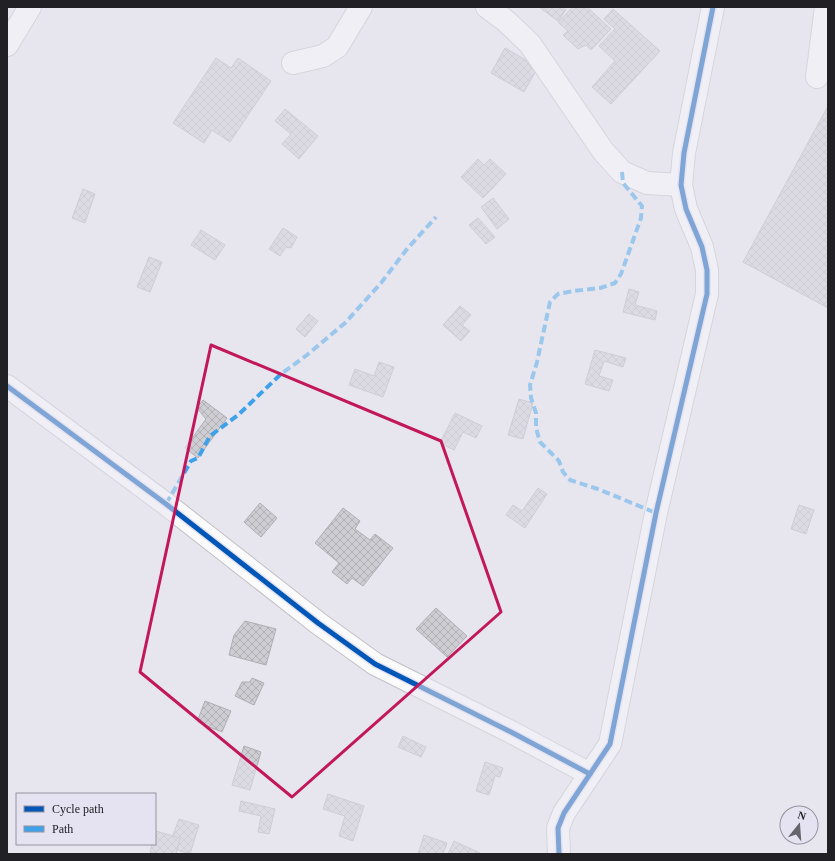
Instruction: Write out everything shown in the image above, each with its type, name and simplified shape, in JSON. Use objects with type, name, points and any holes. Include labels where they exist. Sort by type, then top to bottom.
[{"type":"street","points":[[7,44],[30,7]]},
{"type":"street","points":[[293,63],[323,56],[337,47],[361,7]]},
{"type":"street","points":[[487,7],[506,21],[530,44],[603,151],[622,172],[647,183],[681,185]]},
{"type":"street","points":[[542,854],[558,828],[564,813],[610,744],[656,513],[707,294],[707,270],[702,247],[686,209],[681,185],[684,153],[713,7]]},
{"type":"street","points":[[817,77],[826,7]]},
{"type":"street","points":[[7,386],[166,504],[318,623],[375,664],[590,774]]},
{"type":"street","points":[[558,828],[559,854]]},
{"type":"highlighted area","points":[[211,345],[441,441],[501,612],[292,797],[140,672]]},
{"type":"building","points":[[539,7],[562,7],[566,10],[558,21]]},
{"type":"building","points":[[573,7],[587,7],[611,29],[591,50],[586,45],[578,49],[563,35],[568,31],[558,22]]},
{"type":"building","points":[[613,9],[660,51],[611,104],[592,87],[615,61],[599,46],[615,29],[604,19]]},
{"type":"building","points":[[505,48],[538,67],[524,92],[491,73]]},
{"type":"building","points":[[216,58],[231,68],[238,58],[271,81],[230,142],[212,130],[204,143],[173,123]]},
{"type":"building","points":[[828,106],[828,308],[743,262]]},
{"type":"building","points":[[285,109],[318,136],[299,159],[282,144],[291,134],[275,121]]},
{"type":"building","points":[[478,159],[484,165],[490,159],[506,174],[483,198],[461,177]]},
{"type":"building","points":[[83,189],[95,194],[85,223],[72,218]]},
{"type":"building","points":[[493,198],[509,219],[497,229],[481,207]]},
{"type":"building","points":[[478,218],[495,237],[486,244],[469,225]]},
{"type":"building","points":[[283,228],[297,237],[291,248],[286,247],[280,256],[269,249]]},
{"type":"building","points":[[201,230],[225,245],[215,260],[191,245]]},
{"type":"building","points":[[149,257],[162,262],[150,292],[137,287]]},
{"type":"building","points":[[629,289],[639,292],[635,305],[657,311],[655,320],[623,312]]},
{"type":"building","points":[[460,306],[471,315],[462,325],[470,331],[461,341],[443,325]]},
{"type":"building","points":[[309,314],[318,321],[305,337],[296,329]]},
{"type":"building","points":[[595,350],[626,358],[623,367],[604,361],[599,376],[613,380],[609,391],[585,384]]},
{"type":"building","points":[[379,362],[394,367],[383,397],[349,385],[355,369],[374,376]]},
{"type":"building","points":[[519,399],[533,403],[523,439],[508,435]]},
{"type":"building","points":[[203,400],[227,418],[198,458],[185,448],[206,419],[197,408]]},
{"type":"building","points":[[455,413],[482,426],[476,438],[463,432],[454,450],[440,443]]},
{"type":"building","points":[[538,488],[547,494],[525,528],[506,515],[513,505],[522,511]]},
{"type":"building","points":[[260,503],[277,518],[261,537],[244,522]]},
{"type":"building","points":[[799,505],[814,510],[806,534],[791,529]]},
{"type":"building","points":[[343,508],[360,521],[355,529],[370,540],[375,534],[393,548],[363,586],[352,578],[347,584],[332,572],[339,563],[315,543]]},
{"type":"building","points":[[436,608],[467,636],[447,657],[416,629]]},
{"type":"building","points":[[245,621],[276,629],[266,665],[229,655],[234,635]]},
{"type":"building","points":[[252,678],[264,683],[254,705],[235,696],[242,682],[250,682]]},
{"type":"building","points":[[205,701],[231,711],[222,732],[197,722]]},
{"type":"building","points":[[403,736],[426,747],[421,757],[398,747]]},
{"type":"building","points":[[244,746],[261,752],[250,790],[232,785]]},
{"type":"building","points":[[485,762],[503,768],[500,777],[495,776],[489,795],[476,791]]},
{"type":"building","points":[[328,794],[364,806],[353,841],[339,836],[345,816],[323,809]]},
{"type":"building","points":[[241,801],[275,809],[269,834],[258,832],[261,816],[239,811]]},
{"type":"building","points":[[179,819],[199,825],[190,854],[174,849],[177,840],[173,835]]},
{"type":"building","points":[[156,831],[180,838],[176,854],[159,854],[150,852],[152,845],[156,845]]},
{"type":"building","points":[[424,835],[447,843],[443,854],[418,854]]},
{"type":"building","points":[[454,841],[480,853],[480,854],[448,854]]},
{"type":"marked path","points":[[622,172],[623,183],[642,206],[641,218],[621,274],[615,283],[600,288],[558,294],[550,302],[537,362],[530,385],[531,398],[536,413],[536,428],[540,442],[559,461],[563,472],[570,480],[598,489],[656,513]]},
{"type":"marked path","points":[[166,504],[191,461],[198,458],[210,436],[238,415],[281,374],[307,355],[345,323],[381,283],[407,249],[436,217]]},
{"type":"cycle path","points":[[559,854],[558,828],[564,813],[610,744],[656,513],[707,294],[707,270],[702,247],[686,209],[681,185],[684,153],[713,7]]},
{"type":"cycle path","points":[[7,386],[166,504],[318,623],[375,664],[511,732],[590,774]]}]
